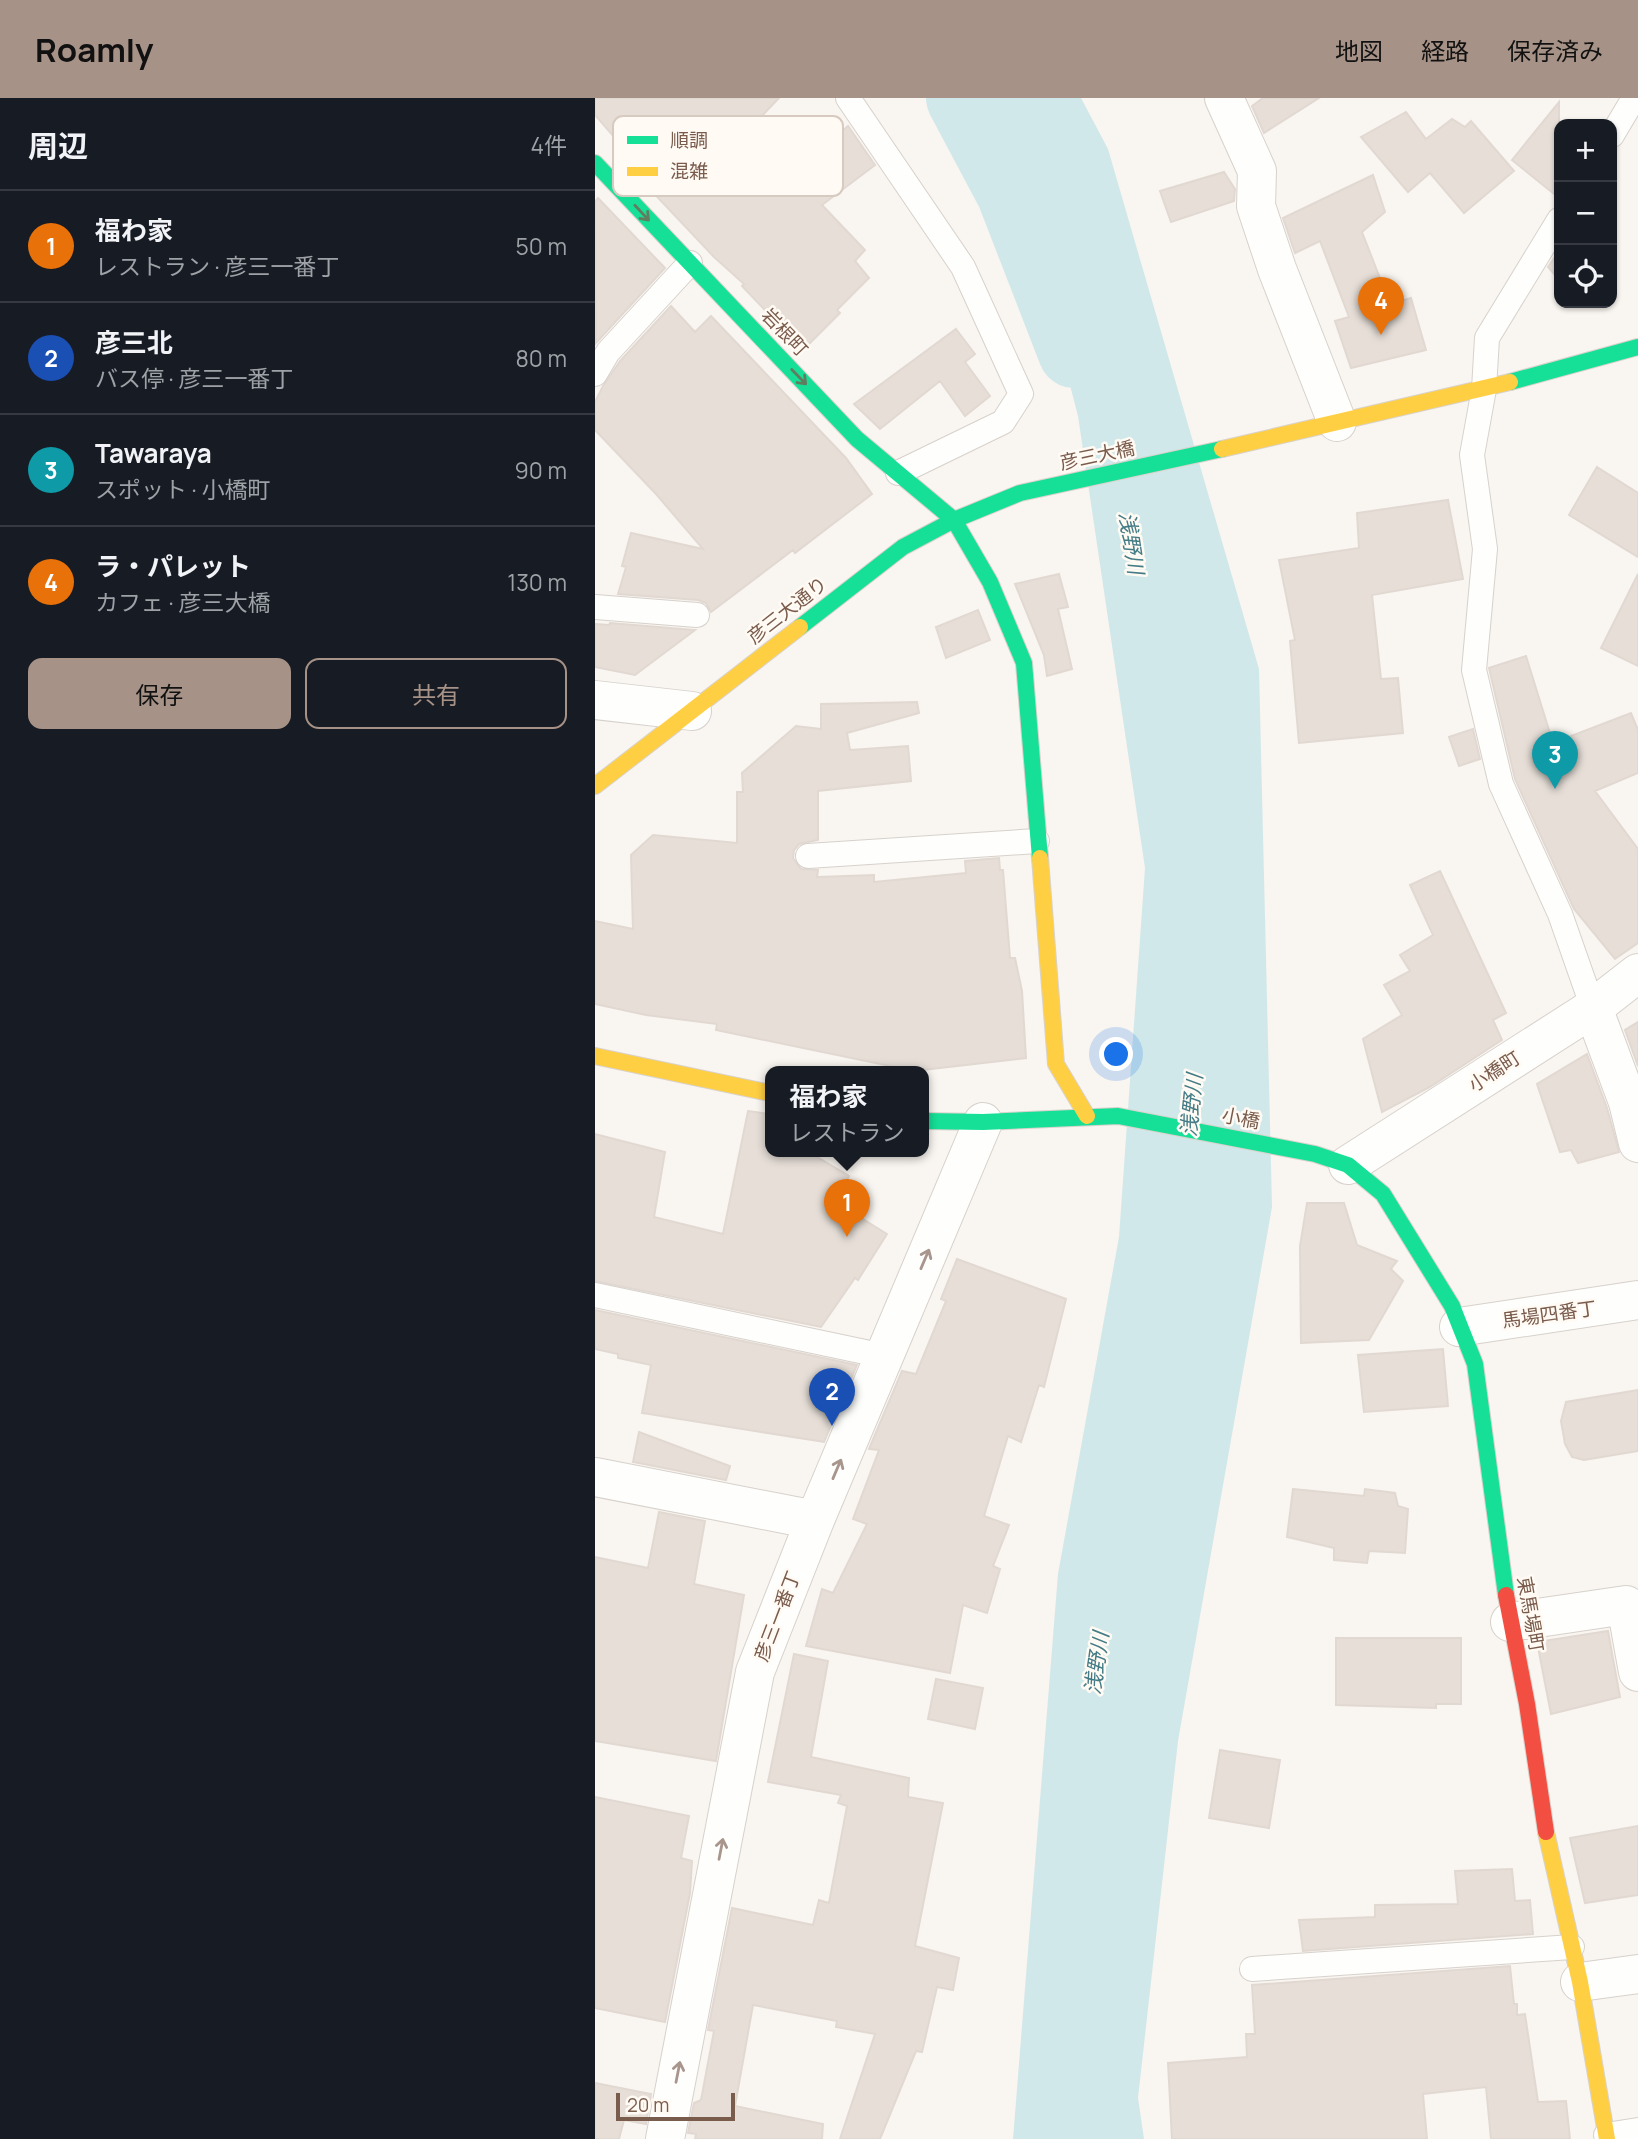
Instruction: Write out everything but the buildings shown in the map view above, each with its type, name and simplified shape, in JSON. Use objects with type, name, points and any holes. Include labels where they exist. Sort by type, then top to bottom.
[{"type":"street","points":[[1224,98],[1257,171],[1256,206],[1277,269],[1337,422]]},
{"type":"street","name":"岩根町","points":[[595,163],[613,182]]},
{"type":"street","name":"岩根町","points":[[626,196],[857,439],[954,520],[990,582],[1024,663],[1056,1064],[1087,1116]]},
{"type":"street","name":"彦三大橋","points":[[1020,493],[1484,388],[1638,347]]},
{"type":"street","name":"彦三大通り","points":[[595,786],[903,547],[954,520],[1020,493]]},
{"type":"street","points":[[595,700],[692,711]]},
{"type":"street","name":"小橋町","points":[[1331,1159],[1593,1007],[1638,973]]},
{"type":"street","points":[[1593,1007],[1628,1102],[1638,1143]]},
{"type":"street","points":[[595,1056],[765,1092]]},
{"type":"street","name":"小橋","points":[[929,1121],[983,1122],[1118,1116],[1331,1159]]},
{"type":"street","name":"彦三一番丁","points":[[665,2139],[755,1672],[815,1520],[983,1122]]},
{"type":"street","name":"東馬場町","points":[[1331,1159],[1383,1194],[1452,1306],[1475,1364],[1510,1622],[1527,1704],[1543,1818],[1576,1964],[1607,2137]]},
{"type":"street","name":"馬場四番丁","points":[[1459,1327],[1638,1300]]},
{"type":"street","points":[[595,1477],[815,1520]]},
{"type":"street","points":[[1510,1622],[1626,1605],[1638,1672]]},
{"type":"street","points":[[1576,1964],[1638,1974]]},
{"type":"lane","points":[[848,98],[963,267],[1021,394],[1003,422],[898,473]]},
{"type":"lane","points":[[1617,127],[1634,98]]},
{"type":"lane","points":[[1554,228],[1487,338],[1484,388],[1472,454],[1485,550],[1474,670],[1501,784],[1560,914],[1593,1007]]},
{"type":"lane","points":[[595,374],[608,352],[690,263]]},
{"type":"lane","points":[[595,607],[697,615]]},
{"type":"lane","points":[[808,856],[1037,841]]},
{"type":"lane","points":[[595,1295],[884,1356]]},
{"type":"lane","points":[[1252,1969],[1576,1964]]},
{"type":"lane","points":[[1607,2137],[1638,2130]]},
{"type":"water","points":[[996,98],[1081,98],[1108,149],[1259,669],[1272,1207],[1178,1741],[1138,2098],[1144,2139],[1013,2139],[1058,1574],[1119,1237],[1145,868],[1078,416]]},
{"type":"waterway","name":"浅野川","points":[[962,98],[1012,192],[1074,352]]},
{"type":"traffic: fast","points":[[595,163],[613,182]]},
{"type":"traffic: fast","points":[[626,196],[857,439],[954,520],[990,582],[1024,663],[1040,858]]},
{"type":"traffic: fast","points":[[1510,382],[1638,347]]},
{"type":"traffic: fast","points":[[800,627],[903,547],[954,520],[1020,493],[1222,449]]},
{"type":"traffic: fast","points":[[929,1121],[983,1122],[1118,1116],[1315,1154],[1348,1165],[1383,1194],[1452,1306],[1475,1364],[1506,1595]]},
{"type":"traffic: slow","points":[[1222,449],[1510,382]]},
{"type":"traffic: slow","points":[[595,786],[800,627]]},
{"type":"traffic: slow","points":[[1040,858],[1056,1064],[1087,1116]]},
{"type":"traffic: slow","points":[[595,1056],[765,1092]]},
{"type":"traffic: slow","points":[[1546,1832],[1580,1982],[1607,2139]]},
{"type":"traffic: jam","points":[[1506,1595],[1527,1704],[1546,1832]]},
{"type":"place","name":"ラ・パレット","points":[[1381,335]]},
{"type":"place","name":"Tawaraya","points":[[1555,789]]},
{"type":"place","name":"福わ家","points":[[847,1237]]},
{"type":"place","name":"彦三北","points":[[832,1426]]}]
